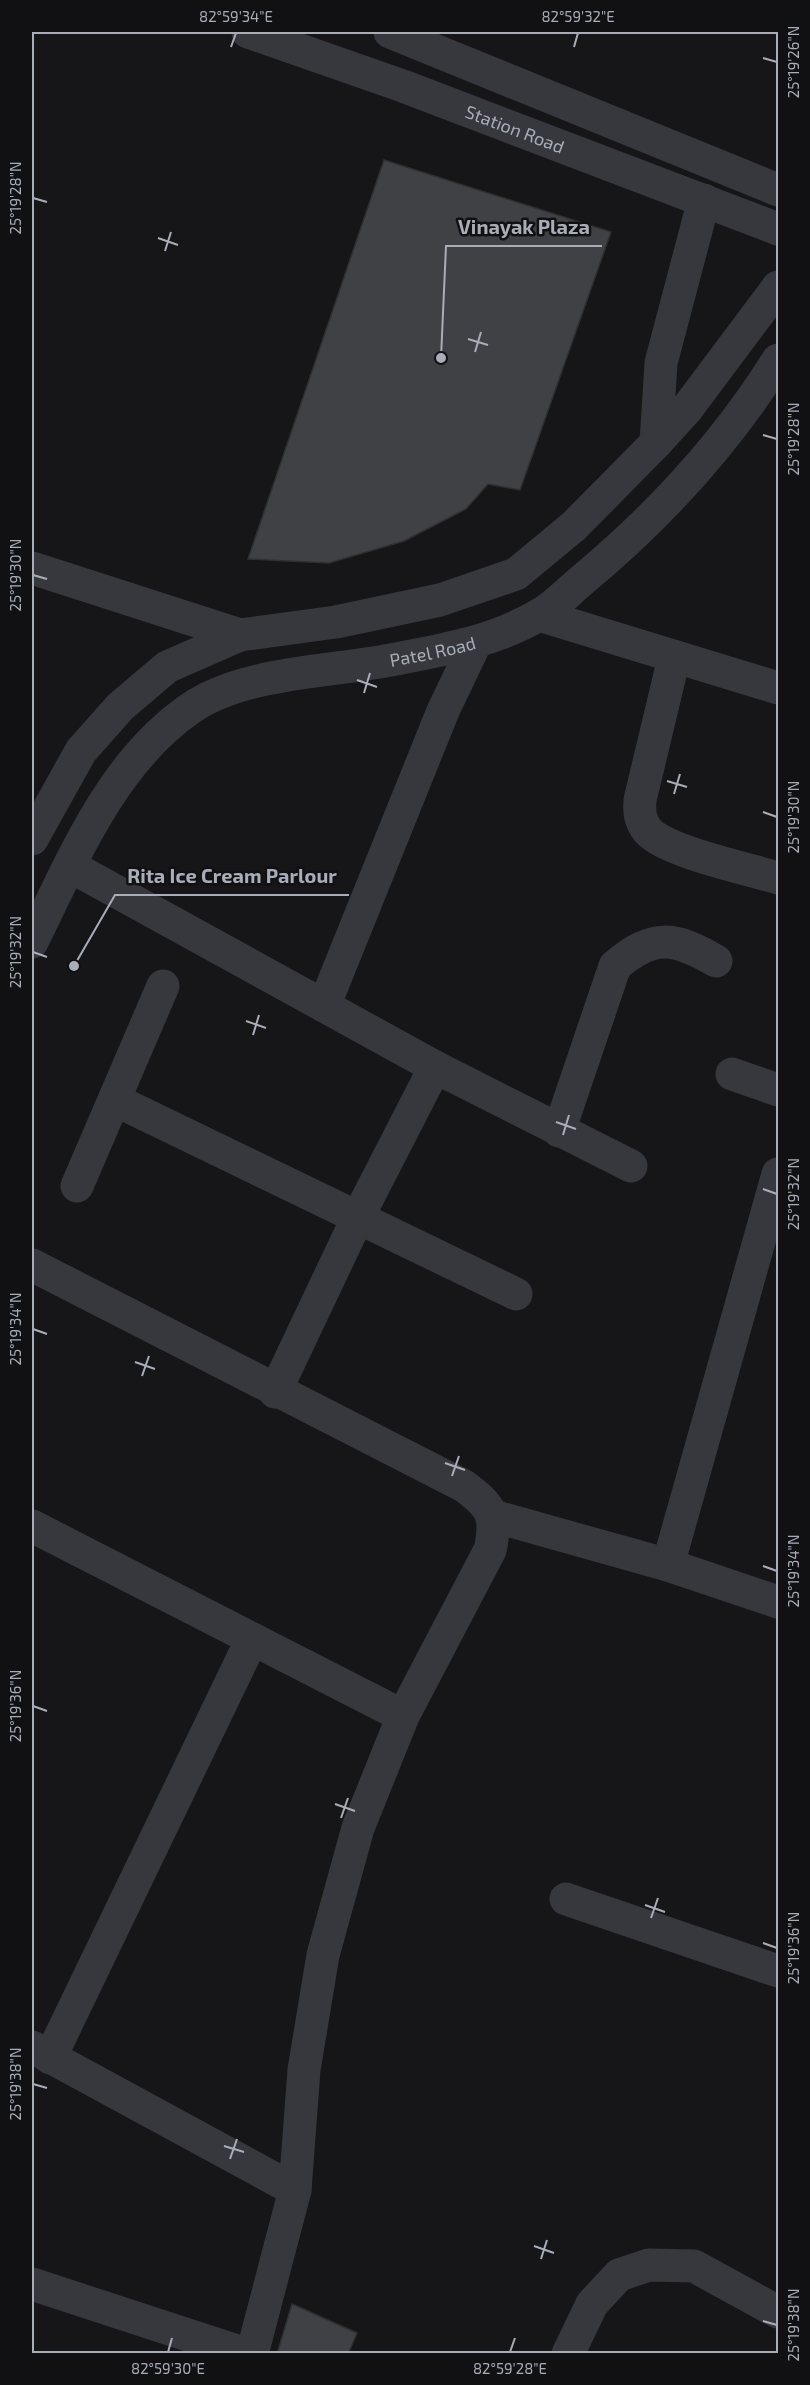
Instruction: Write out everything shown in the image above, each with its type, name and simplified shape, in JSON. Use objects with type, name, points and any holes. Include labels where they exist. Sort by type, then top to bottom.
[{"type":"street","name":"Station Road","points":[[248,32],[404,86],[778,229]]},
{"type":"street","points":[[390,32],[778,190]]},
{"type":"street","points":[[656,443],[661,363],[704,200]]},
{"type":"street","points":[[32,839],[81,751],[120,707],[167,667],[240,635],[336,622],[440,600],[516,574],[574,526],[656,443],[686,410],[778,287]]},
{"type":"street","name":"Patel Road","points":[[32,942],[70,866],[119,777],[153,740],[192,707],[253,680],[344,668],[474,644],[539,615],[605,561],[661,507],[722,439],[778,360]]},
{"type":"street","points":[[32,568],[240,635]]},
{"type":"street","points":[[539,615],[778,688]]},
{"type":"street","points":[[324,1006],[443,711],[474,644]]},
{"type":"street","points":[[674,658],[639,800],[639,816],[648,830],[672,846],[778,878]]},
{"type":"street","points":[[70,866],[435,1066],[630,1166]]},
{"type":"street","points":[[559,1131],[615,966],[634,950],[655,942],[688,944],[716,961]]},
{"type":"street","points":[[77,1186],[163,986]]},
{"type":"street","points":[[275,1392],[358,1217],[435,1066]]},
{"type":"street","points":[[732,1074],[778,1090]]},
{"type":"street","points":[[115,1100],[516,1294]]},
{"type":"street","points":[[668,1564],[778,1174]]},
{"type":"street","points":[[32,1265],[275,1392],[464,1486],[484,1501],[493,1516],[494,1533],[490,1550],[403,1716],[358,1828],[323,1955],[304,2070],[295,2190],[252,2354]]},
{"type":"street","points":[[493,1516],[668,1564],[778,1602]]},
{"type":"street","points":[[32,1526],[403,1716]]},
{"type":"street","points":[[252,1638],[41,2052],[295,2190]]},
{"type":"street","points":[[566,1899],[778,1971]]},
{"type":"street","points":[[568,2354],[592,2304],[619,2275],[649,2265],[694,2266],[778,2312]]},
{"type":"street","points":[[32,2284],[246,2354]]},
{"type":"building","points":[[384,160],[611,232],[520,490],[488,484],[466,509],[404,541],[329,563],[248,559]]},
{"type":"building","points":[[292,2304],[357,2333],[348,2354],[277,2354]]},
{"type":"place","name":"Vinayak Plaza","points":[[441,358]]},
{"type":"place","name":"Rita Ice Cream Parlour","points":[[74,966]]}]
